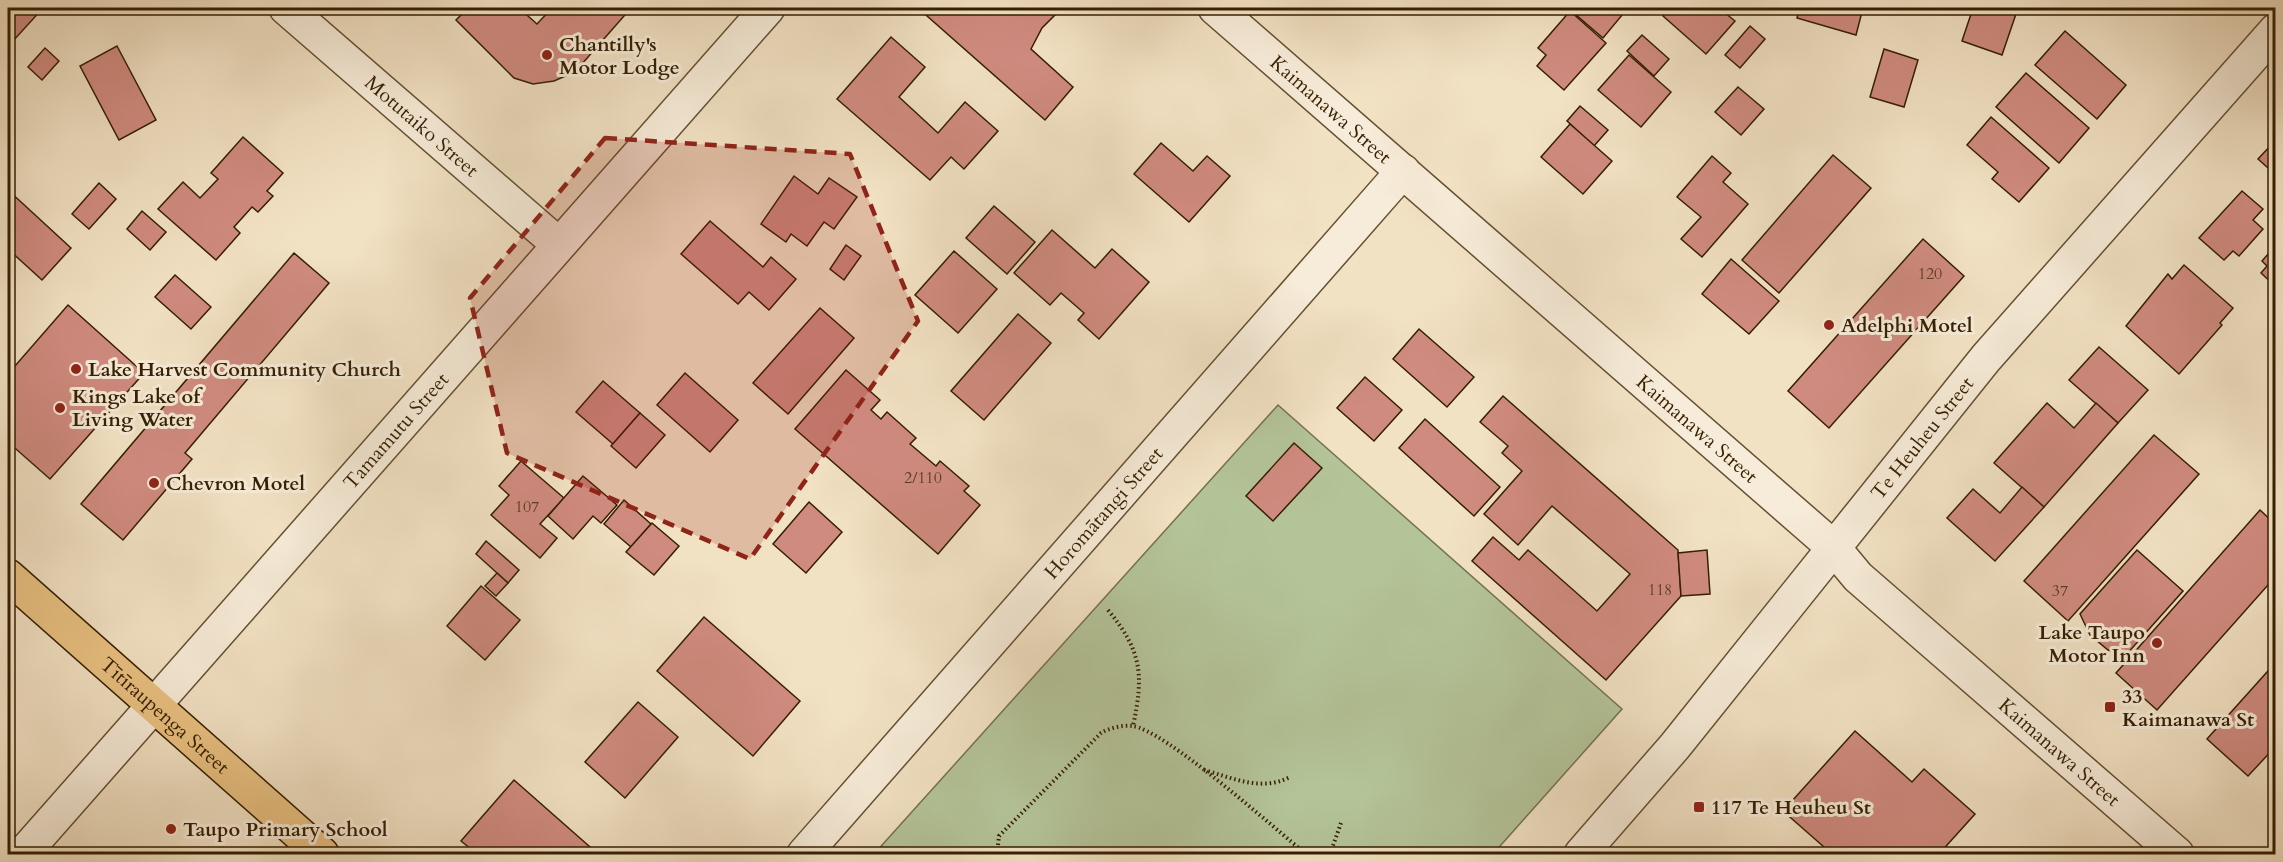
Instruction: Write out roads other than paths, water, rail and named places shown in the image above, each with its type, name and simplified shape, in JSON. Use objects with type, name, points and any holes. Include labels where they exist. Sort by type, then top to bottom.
[{"type":"main road","name":"Tītīraupenga Street","points":[[8,576],[322,855]]},
{"type":"street","name":"Motutaiko Street","points":[[286,8],[558,244]]},
{"type":"street","name":"Tamamutu Street","points":[[23,855],[558,244],[768,8]]},
{"type":"street","name":"Kaimanawa Street","points":[[1215,8],[1810,530],[1833,547],[1858,577],[2177,855]]},
{"type":"street","name":"Te Heuheu Street","points":[[1581,855],[1675,746],[1986,358],[2276,30]]},
{"type":"street","name":"Horomātangi Street","points":[[804,855],[1402,171]]},
{"type":"place","name":"Chantilly's Motor Lodge","points":[[547,55]]},
{"type":"place","name":"Adelphi Motel","points":[[1829,325]]},
{"type":"place","name":"Lake Harvest Community Church","points":[[76,369]]},
{"type":"place","name":"Kings Lake of Living Water","points":[[60,408]]},
{"type":"place","name":"Chevron Motel","points":[[154,483]]},
{"type":"place","name":"Lake Taupo Motor Inn","points":[[2157,643]]},
{"type":"place","name":"33 Kaimanawa St","points":[[2110,707]]},
{"type":"place","name":"117 Te Heuheu St","points":[[1699,807]]},
{"type":"place","name":"Taupo Primary School","points":[[171,829]]}]
